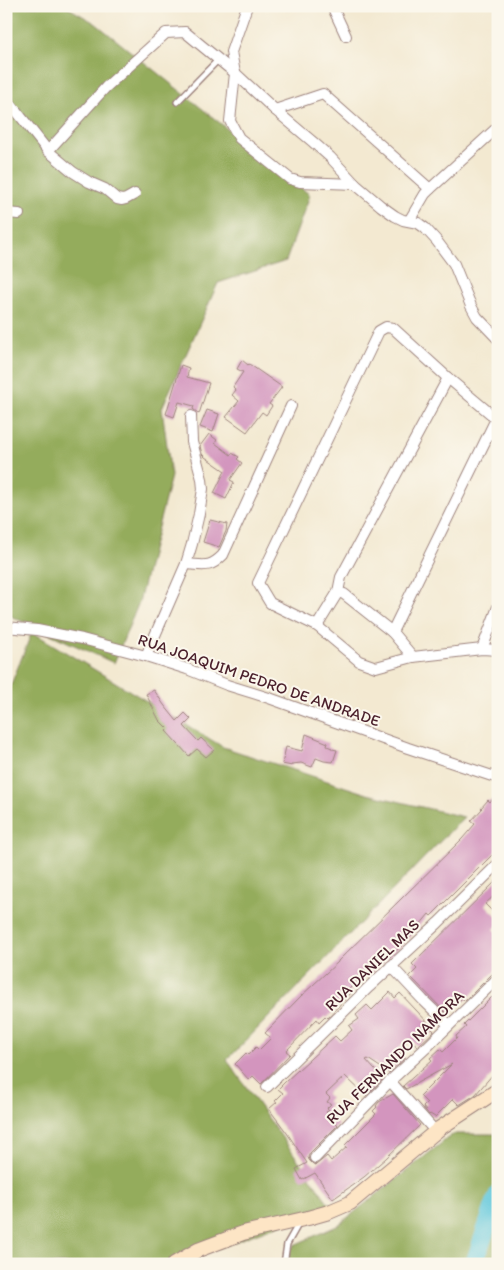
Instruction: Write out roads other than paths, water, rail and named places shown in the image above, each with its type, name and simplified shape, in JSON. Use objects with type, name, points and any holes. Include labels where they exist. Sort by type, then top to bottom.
[{"type":"main road","points":[[174,1264],[198,1250],[243,1233],[329,1212],[350,1202],[444,1125],[498,1090]]},
{"type":"street","points":[[247,6],[231,52],[235,73],[230,121],[239,138],[290,178],[300,182],[355,184]]},
{"type":"street","points":[[332,6],[346,36]]},
{"type":"street","points":[[48,151],[106,87],[166,33],[185,32],[235,73],[330,157],[355,184],[389,212],[403,220],[418,223],[425,228],[454,264],[477,317],[498,339]]},
{"type":"street","points":[[275,110],[323,94],[430,188]]},
{"type":"street","points":[[6,98],[48,151],[73,172],[105,189],[117,199],[126,199],[136,194]]},
{"type":"street","points":[[409,221],[430,188],[498,127]]},
{"type":"street","points":[[6,213],[19,214]]},
{"type":"street","points":[[392,632],[497,419],[393,328],[386,327],[379,330],[258,583],[270,603],[317,626],[359,661],[376,667],[413,657],[482,649],[498,650]]},
{"type":"street","points":[[317,626],[338,592],[341,577],[448,378]]},
{"type":"street","points":[[186,564],[209,565],[215,563],[223,555],[291,406]]},
{"type":"street","points":[[146,656],[186,564],[203,489],[192,442],[191,416]]},
{"type":"street","points":[[338,592],[344,594],[392,632],[413,657]]},
{"type":"street","points":[[482,649],[498,607]]},
{"type":"street","name":"RUA JOAQUIM PEDRO DE ANDRADE","points":[[6,627],[37,630],[82,639],[146,656],[498,778]]},
{"type":"street","name":"RUA DANIEL MAS","points":[[267,1087],[498,864]]},
{"type":"street","points":[[391,966],[422,1000],[449,1025]]},
{"type":"street","name":"RUA FERNANDO NAMORA","points":[[315,1158],[390,1081],[498,978]]},
{"type":"street","points":[[390,1081],[436,1132]]},
{"type":"lane","points":[[177,102],[218,59]]},
{"type":"lane","points":[[284,1264],[287,1244],[301,1220]]},
{"type":"waterway","points":[[474,1264],[498,1194]]}]
